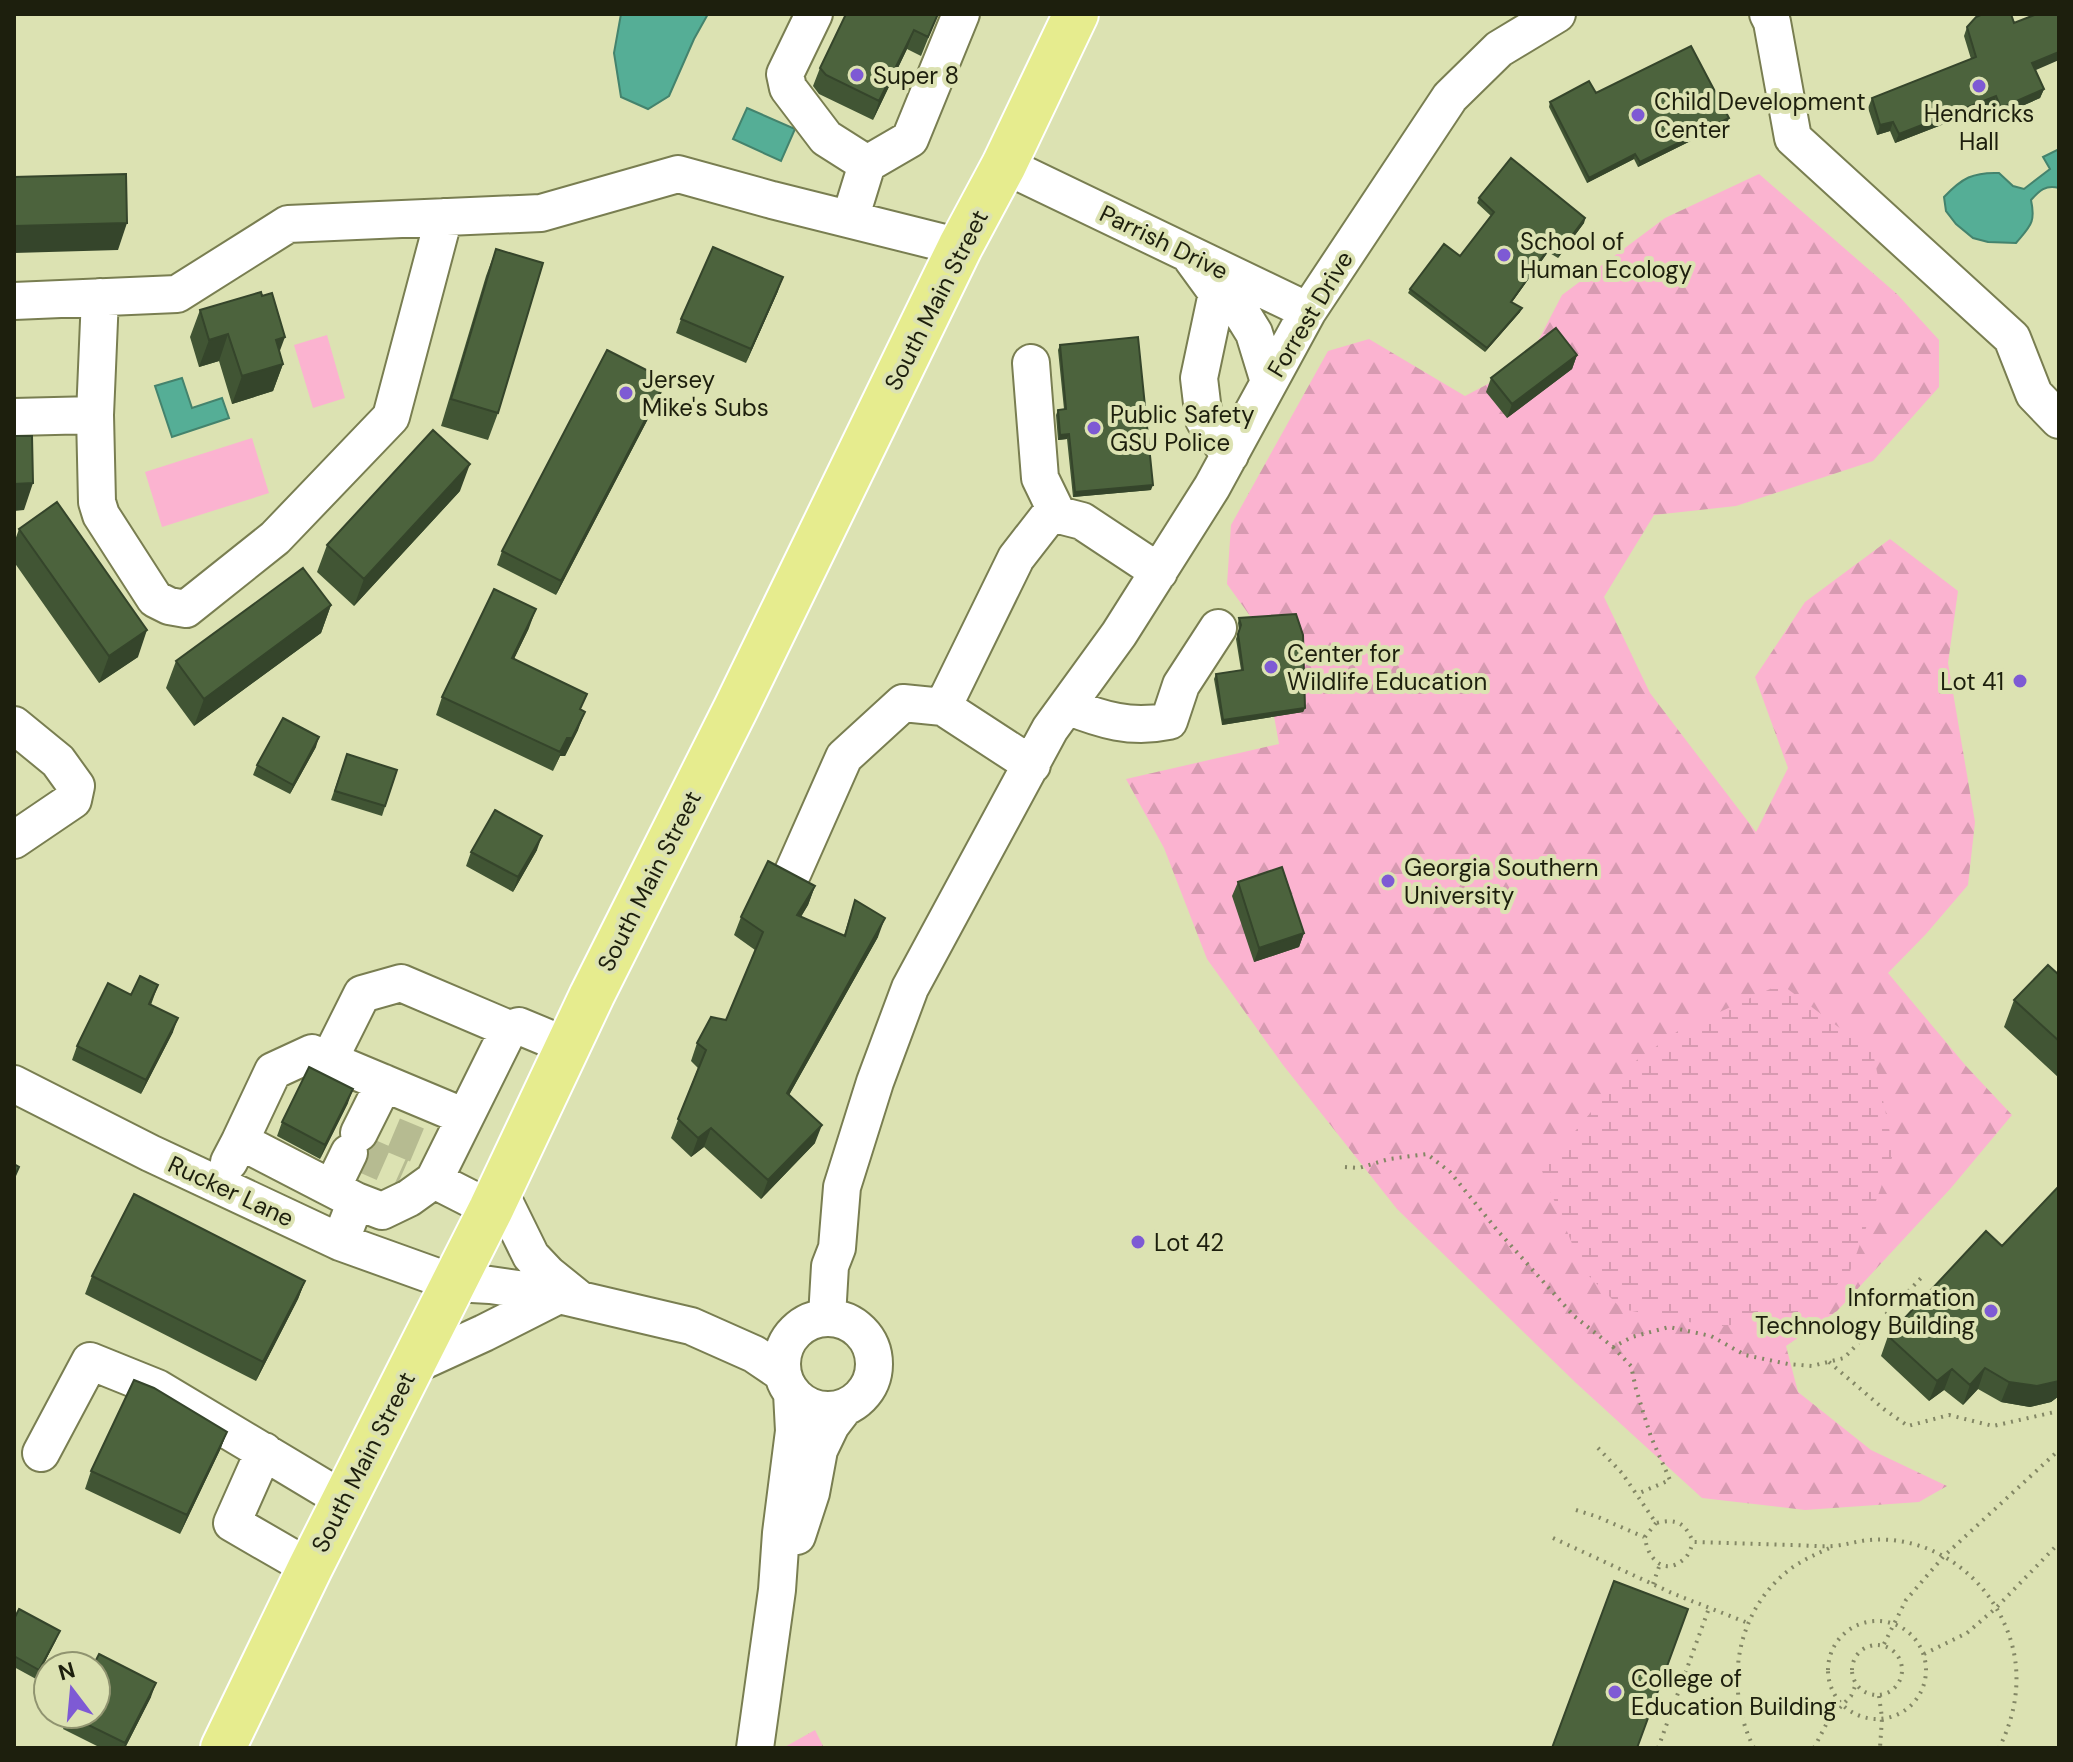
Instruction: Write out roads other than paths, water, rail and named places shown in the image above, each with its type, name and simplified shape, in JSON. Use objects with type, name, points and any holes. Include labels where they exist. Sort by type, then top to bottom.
[{"type":"main road","name":"South Main Street","points":[[223,1748],[495,1200],[567,1046],[736,708],[960,247],[1013,168],[1076,14]]},
{"type":"street","points":[[814,14],[785,74],[788,88],[826,138],[867,164]]},
{"type":"street","points":[[850,219],[867,164],[910,139],[961,14]]},
{"type":"street","name":"Forrest Drive","points":[[829,1321],[830,1266],[837,1248],[842,1187],[875,1082],[910,988],[1032,765],[1059,718],[1119,634],[1212,487],[1308,311],[1450,97],[1499,49],[1557,14]]},
{"type":"street","points":[[1768,14],[1793,138],[2012,338],[2034,394],[2059,420]]},
{"type":"street","name":"Parrish Drive","points":[[1013,168],[1308,311]]},
{"type":"street","points":[[14,301],[177,294],[288,224],[541,213],[678,174],[960,247]]},
{"type":"street","points":[[100,297],[95,415],[97,502],[101,515],[155,599],[186,609],[275,538],[391,417],[444,217]]},
{"type":"street","points":[[1189,255],[1217,293],[1241,312],[1254,333],[1269,382]]},
{"type":"street","points":[[1217,293],[1199,378],[1204,420],[1230,455]]},
{"type":"street","points":[[1031,363],[1040,478],[1058,515]]},
{"type":"street","points":[[14,417],[95,415]]},
{"type":"street","points":[[943,707],[1016,558],[1051,513],[1082,521],[1159,572]]},
{"type":"street","points":[[1059,718],[1101,719],[1146,726],[1169,721],[1181,685],[1218,628]]},
{"type":"street","points":[[793,872],[844,757],[903,703],[943,707],[1032,765]]},
{"type":"street","points":[[14,725],[58,761],[76,786],[73,800],[14,840]]},
{"type":"street","points":[[329,1060],[362,994],[401,983],[509,1029],[519,1026],[567,1046]]},
{"type":"street","points":[[340,1242],[344,1195],[399,1153],[465,1117],[509,1029]]},
{"type":"street","points":[[218,1185],[273,1071],[312,1053],[465,1117]]},
{"type":"street","points":[[240,1141],[344,1195],[382,1211],[409,1198],[384,1083]]},
{"type":"street","name":"Rucker Lane","points":[[14,1084],[340,1242],[454,1283],[569,1297],[691,1326]]},
{"type":"street","points":[[399,1153],[495,1200],[531,1256],[569,1297],[412,1366]]},
{"type":"street","points":[[755,1748],[777,1590],[794,1431],[781,1357],[795,1330],[829,1321]]},
{"type":"street","points":[[691,1326],[777,1329],[829,1321],[863,1333],[870,1344],[874,1369],[864,1393],[844,1408],[831,1425],[819,1450],[811,1493],[777,1590]]},
{"type":"street","points":[[691,1326],[754,1354],[787,1383],[802,1403],[829,1410],[844,1408]]},
{"type":"street","points":[[41,1453],[90,1361],[157,1388],[344,1500]]},
{"type":"street","points":[[264,1451],[232,1523],[310,1568]]},
{"type":"water","points":[[621,14],[708,14],[669,96],[648,109],[621,97],[614,53]]},
{"type":"water","points":[[747,108],[795,129],[781,161],[733,139]]},
{"type":"water","points":[[2059,149],[2059,188],[2043,189],[2031,200],[2031,224],[2016,243],[1973,238],[1946,211],[1944,197],[1962,181],[1975,175],[1999,173],[2013,186],[2024,189],[2050,169],[2043,157]]},
{"type":"water","points":[[182,378],[192,408],[222,398],[229,418],[172,437],[155,386]]},
{"type":"tunnel","points":[[393,1135],[417,1145]]},
{"type":"tunnel","points":[[351,1149],[403,1172]]},
{"type":"place","name":"Super 8","points":[[857,75]]},
{"type":"place","name":"Hendricks Hall","points":[[1979,86]]},
{"type":"place","name":"Child Development Center","points":[[1638,115]]},
{"type":"place","name":"School of Human Ecology","points":[[1504,255]]},
{"type":"place","name":"Jersey Mike's Subs","points":[[626,393]]},
{"type":"place","name":"Public Safety GSU Police","points":[[1094,428]]},
{"type":"place","name":"Center for Wildlife Education","points":[[1271,667]]},
{"type":"place","name":"Lot 41","points":[[2020,681]]},
{"type":"place","name":"Georgia Southern University","points":[[1388,881]]},
{"type":"place","name":"Lot 42","points":[[1138,1242]]},
{"type":"place","name":"Information Technology Building","points":[[1991,1311]]},
{"type":"place","name":"College of Education Building","points":[[1615,1692]]}]
